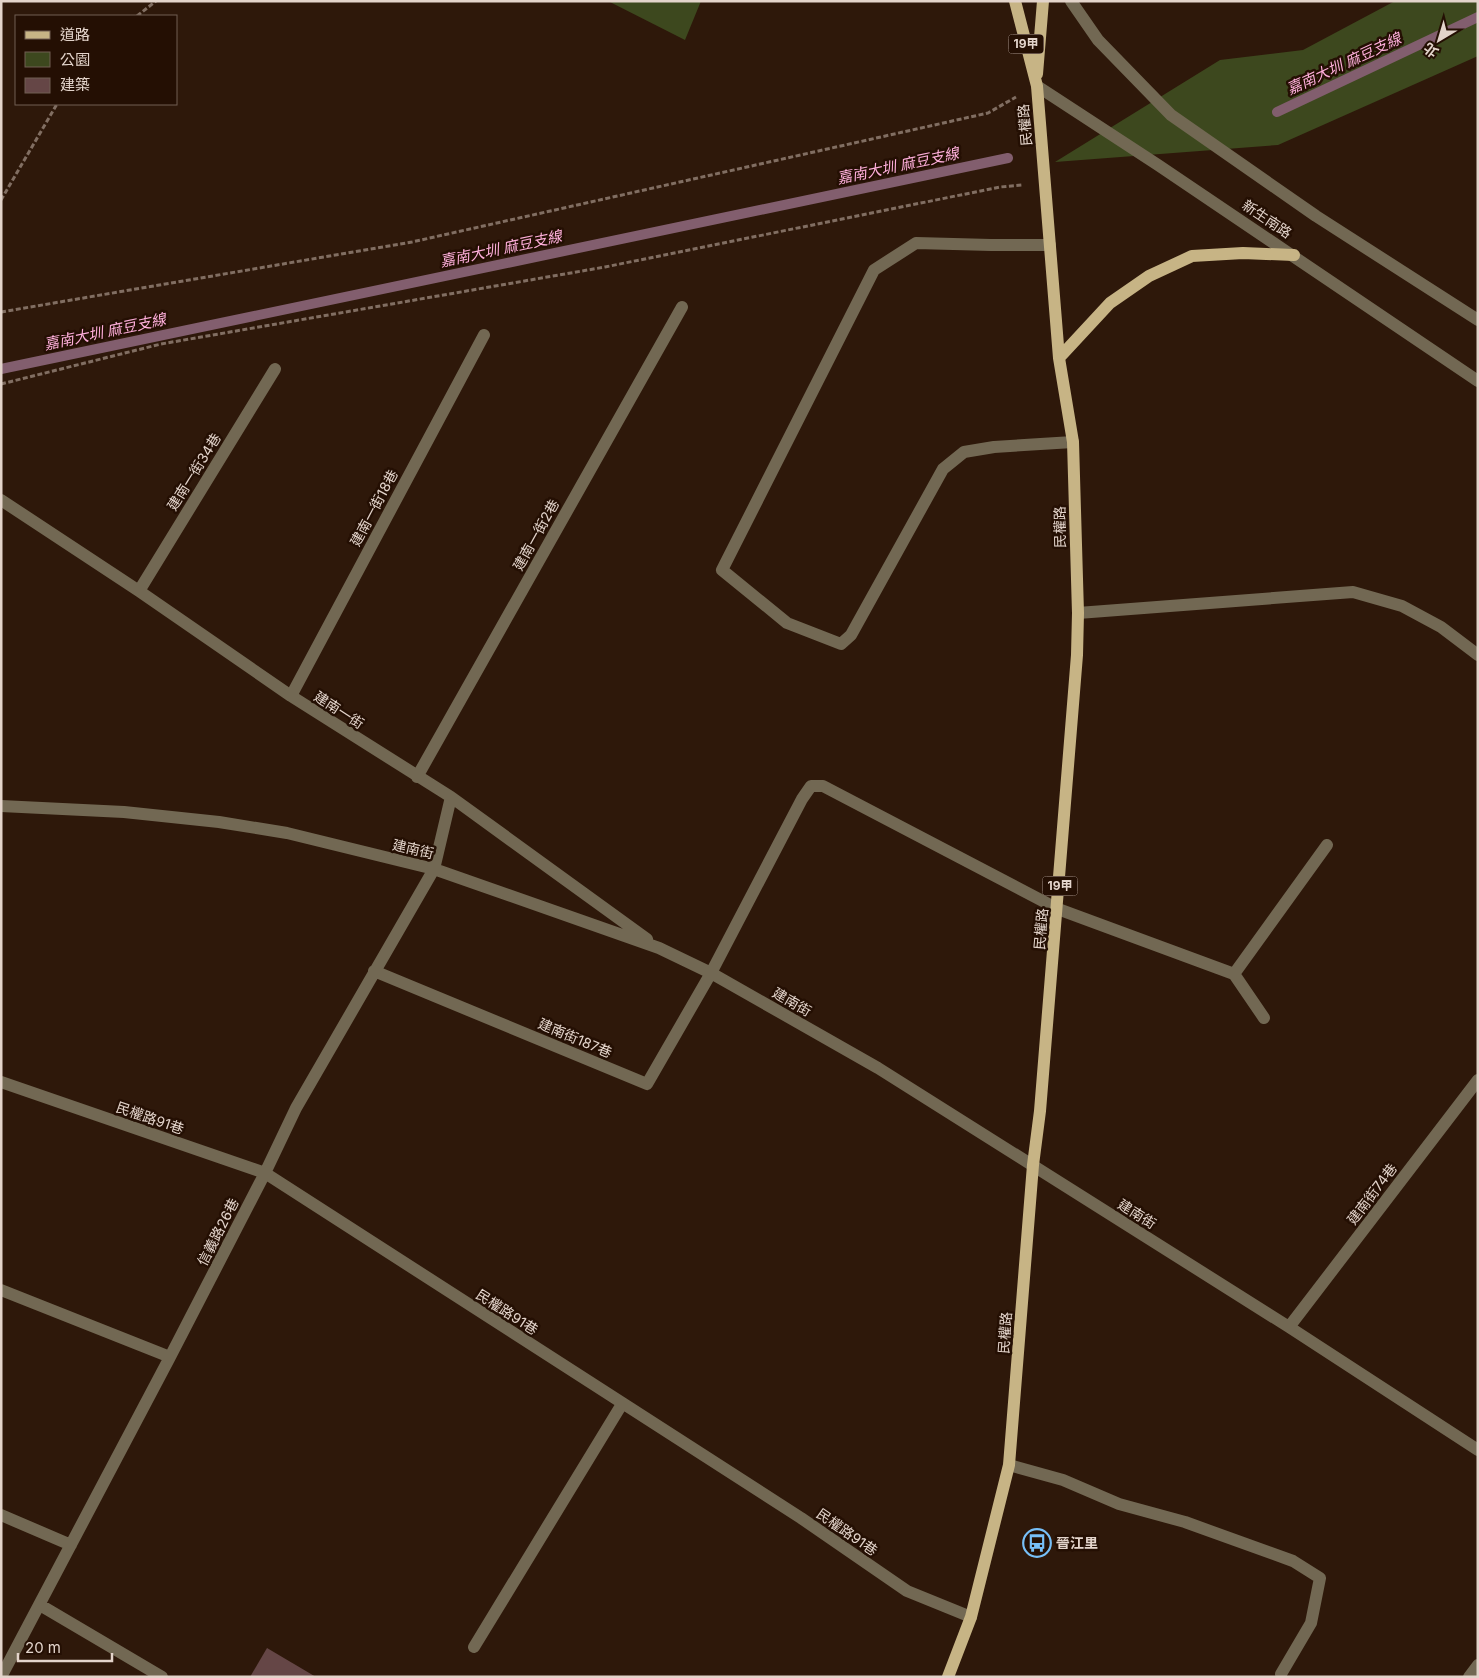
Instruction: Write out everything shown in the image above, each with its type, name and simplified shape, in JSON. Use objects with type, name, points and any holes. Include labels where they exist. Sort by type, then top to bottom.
[{"type":"main road","name":"19甲","points":[[1015,1],[1037,86]]},
{"type":"main road","name":"19甲","points":[[1037,86],[1042,1]]},
{"type":"main road","name":"民權路","points":[[948,1677],[972,1617],[1009,1465],[1033,1165],[1040,1111],[1058,909],[1078,655],[1073,442],[1059,358],[1037,86]]},
{"type":"main road","points":[[1059,358],[1110,303],[1149,276],[1192,256],[1243,253],[1294,255]]},
{"type":"street","points":[[1071,1],[1098,40],[1171,115],[1316,216],[1478,320]]},
{"type":"street","name":"新生南路","points":[[1037,86],[1294,255],[1478,381]]},
{"type":"street","points":[[1050,246],[916,242],[874,270],[722,570],[787,623],[841,644],[851,635],[943,469],[964,452],[994,447],[1073,442]]},
{"type":"street","name":"建南一街2巷","points":[[417,777],[682,307]]},
{"type":"street","name":"建南一街18巷","points":[[291,696],[484,335]]},
{"type":"street","name":"建南一街34巷","points":[[139,591],[276,369]]},
{"type":"street","name":"建南一街","points":[[1,500],[139,591],[291,696],[451,797],[659,948]]},
{"type":"street","points":[[1078,613],[1353,592],[1402,606],[1441,627],[1478,655]]},
{"type":"street","points":[[711,973],[802,799],[811,786],[824,786],[1058,909],[1234,974],[1264,1018]]},
{"type":"street","name":"信義路26巷","points":[[2,1677],[170,1357],[265,1173],[296,1108],[434,869],[451,797]]},
{"type":"street","name":"建南街","points":[[1,806],[124,812],[219,822],[287,833],[434,869],[659,948],[711,973],[878,1068],[1289,1327],[1478,1450]]},
{"type":"street","points":[[1234,974],[1327,845]]},
{"type":"street","name":"建南街187巷","points":[[374,970],[647,1084],[711,973]]},
{"type":"street","name":"建南街74巷","points":[[1289,1327],[1478,1080]]},
{"type":"street","name":"民權路91巷","points":[[1,1082],[265,1173],[801,1518],[907,1591],[972,1617]]},
{"type":"street","points":[[1,1290],[170,1357]]},
{"type":"street","points":[[474,1647],[622,1404]]},
{"type":"street","points":[[1009,1465],[1063,1480],[1119,1504],[1185,1522],[1293,1562],[1320,1578],[1311,1623],[1281,1674]]},
{"type":"street","points":[[1,1515],[71,1544]]},
{"type":"street","points":[[40,1605],[162,1677]]},
{"type":"street","points":[[1469,1677],[1478,1665]]},
{"type":"path","points":[[138,15],[156,1]]},
{"type":"path","points":[[1,312],[412,242],[988,113],[1037,86]]},
{"type":"path","points":[[1,200],[56,105]]},
{"type":"path","points":[[1,384],[161,344],[605,267],[1000,187],[1045,183]]},
{"type":"green space","points":[[608,1],[701,1],[685,40]]},
{"type":"green space","points":[[1395,1],[1478,1],[1478,56],[1278,145],[1055,162],[1220,60],[1303,50]]},
{"type":"building","points":[[267,1648],[316,1677],[250,1677]]},
{"type":"waterway","name":"嘉南大圳 麻豆支線","points":[[1277,112],[1478,17]]},
{"type":"waterway","name":"嘉南大圳 麻豆支線","points":[[1,369],[1008,158]]},
{"type":"place","name":"晉江里","points":[[1037,1543]]}]
